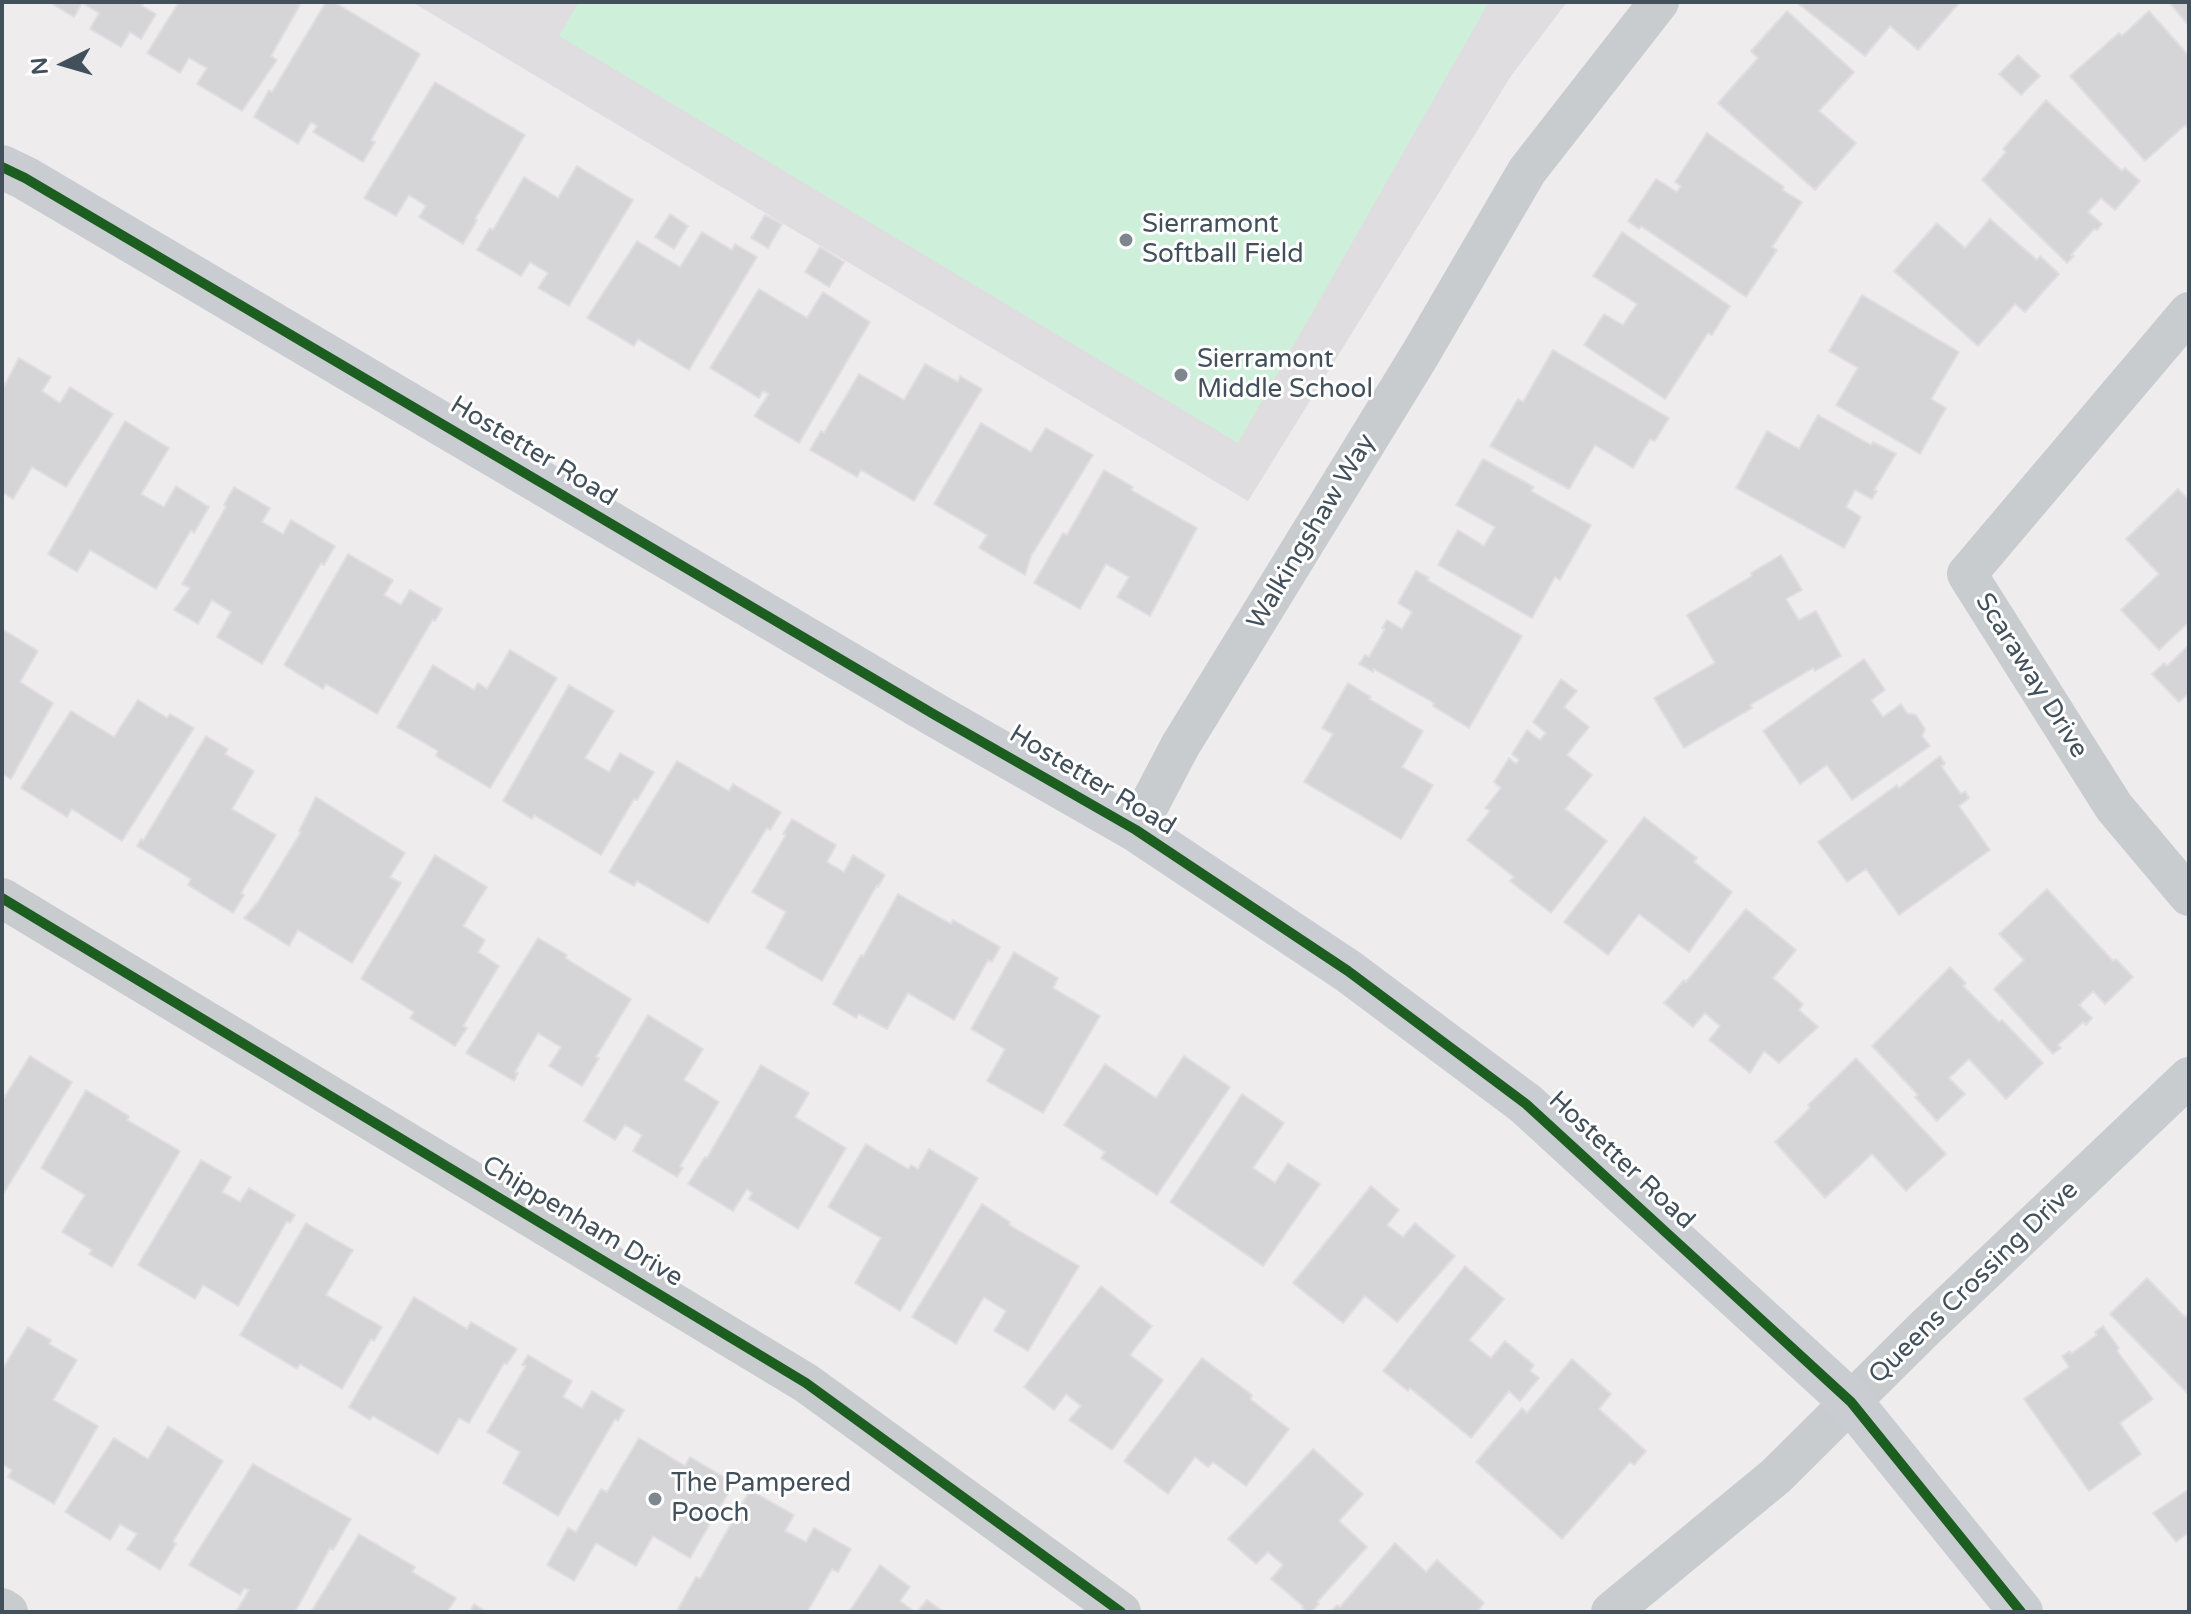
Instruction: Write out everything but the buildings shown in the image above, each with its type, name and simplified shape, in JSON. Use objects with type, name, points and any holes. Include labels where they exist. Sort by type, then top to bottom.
[{"type":"main road","name":"Hostetter Road","points":[[2,167],[1136,830],[1348,971],[1526,1104],[1851,1402],[2021,1612]]},
{"type":"street","name":"Walkingshaw Way","points":[[1136,830],[1180,746],[1421,353],[1527,171],[1659,2]]},
{"type":"street","name":"Scaraway Drive","points":[[2189,312],[1967,574],[2114,807],[2189,896]]},
{"type":"street","name":"Chippenham Drive","points":[[2,898],[806,1383],[1121,1612]]},
{"type":"street","name":"Queens Crossing Drive","points":[[1611,1612],[1776,1476],[1925,1328],[2189,1077]]},
{"type":"street","points":[[2,1608],[8,1612]]},
{"type":"shaded area","name":"Sierramont Softball Field","points":[[412,2],[1567,2],[1511,76],[1248,501]]},
{"type":"green space","name":"Sierramont Softball Field","points":[[579,2],[1489,2],[1238,443],[559,36]]},
{"type":"cycle path","points":[[2,167],[1136,830],[1348,971],[1526,1104],[1851,1402],[2021,1612]]},
{"type":"cycle path","points":[[2,898],[806,1383],[1121,1612]]},
{"type":"place","name":"Sierramont Softball Field","points":[[1126,240]]},
{"type":"place","name":"Sierramont Middle School","points":[[1181,375]]},
{"type":"place","name":"The Pampered Pooch","points":[[655,1499]]}]
